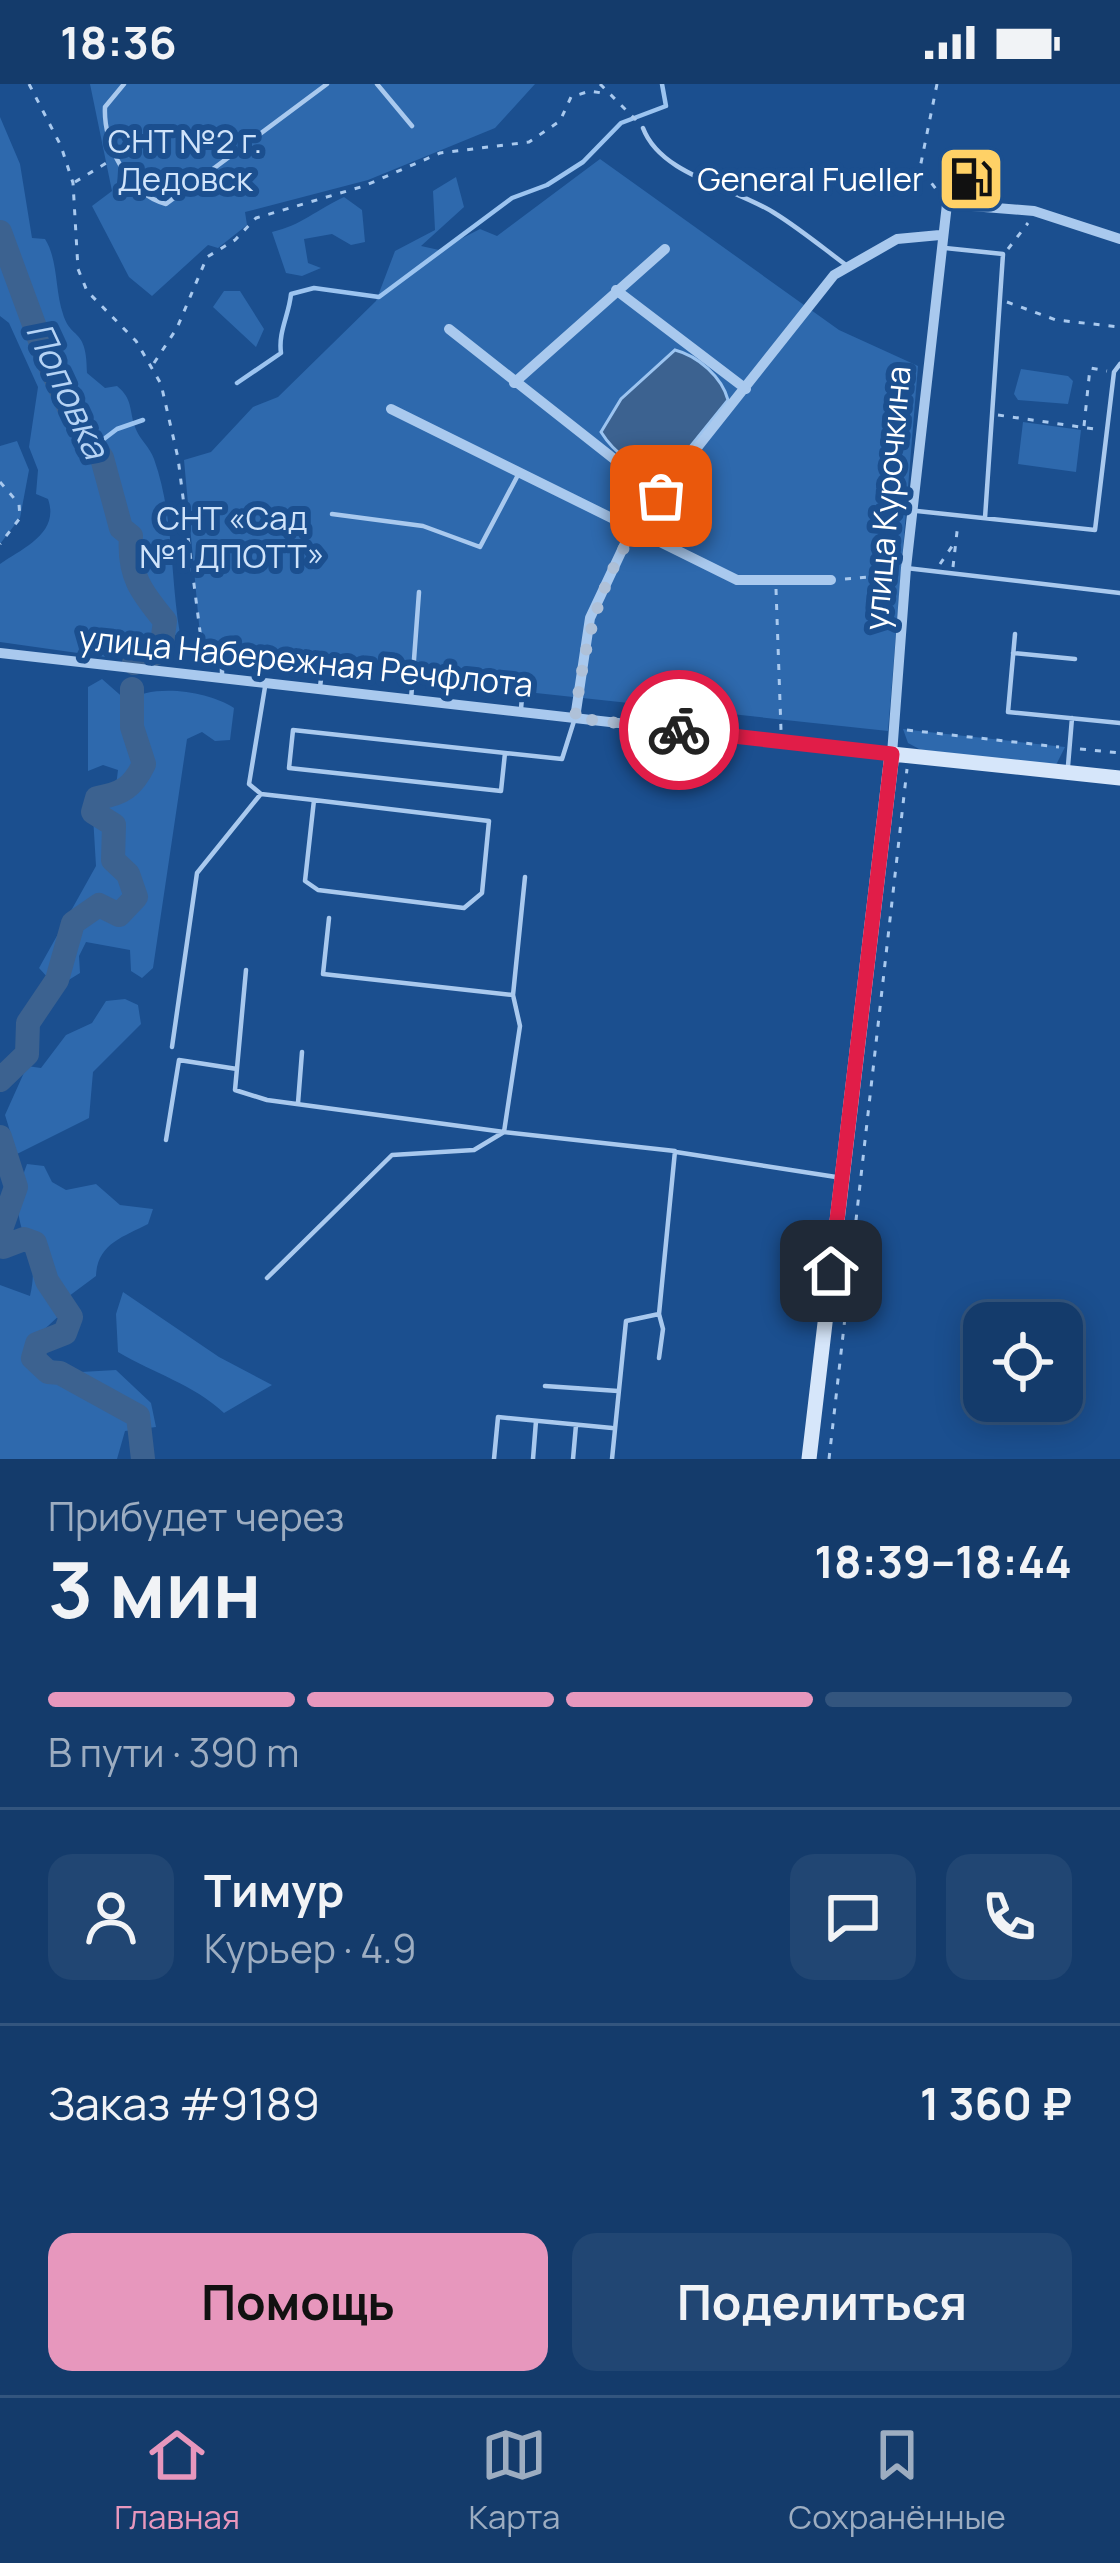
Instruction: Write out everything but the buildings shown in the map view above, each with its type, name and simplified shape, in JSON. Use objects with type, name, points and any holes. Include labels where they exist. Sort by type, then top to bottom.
[{"type":"street","points":[[947,204],[1034,212],[1120,239]]},
{"type":"street","name":"улица Курочкина","points":[[900,758],[894,729],[906,568],[947,204]]},
{"type":"street","points":[[575,718],[590,618],[631,531],[805,309],[846,265],[897,239],[940,241]]},
{"type":"street","points":[[514,383],[665,249]]},
{"type":"street","points":[[616,290],[746,389]]},
{"type":"street","points":[[449,329],[661,496]]},
{"type":"street","points":[[392,409],[737,580],[831,580]]},
{"type":"street","name":"улица Набережная Речфлота","points":[[0,653],[208,681],[782,741],[900,758]]},
{"type":"street","points":[[809,1459],[900,758],[1120,778]]},
{"type":"lane","points":[[124,84],[105,107],[114,159],[154,200],[172,202],[327,84]]},
{"type":"lane","points":[[377,84],[412,126]]},
{"type":"lane","points":[[643,128],[649,144],[668,160],[775,213],[846,265]]},
{"type":"lane","points":[[940,241],[1003,254],[990,388],[996,415],[986,518]]},
{"type":"lane","points":[[912,511],[1095,530],[1114,372],[1120,364]]},
{"type":"lane","points":[[332,514],[423,526],[480,547],[518,475]]},
{"type":"lane","points":[[906,568],[1120,593]]},
{"type":"lane","points":[[411,700],[419,592]]},
{"type":"lane","points":[[1015,634],[1008,712],[1120,723]]},
{"type":"lane","points":[[222,653],[222,682]]},
{"type":"lane","points":[[1013,653],[1075,659]]},
{"type":"lane","points":[[320,691],[323,663]]},
{"type":"lane","points":[[266,685],[250,784],[262,794],[314,800],[489,821],[482,893],[464,908],[318,890],[305,880],[314,800]]},
{"type":"lane","points":[[521,712],[523,685]]},
{"type":"lane","points":[[505,753],[501,791],[289,768],[293,730],[505,753],[562,760],[575,718]]},
{"type":"lane","points":[[1067,772],[1072,718]]},
{"type":"lane","points":[[172,1047],[197,873],[262,794]]},
{"type":"lane","points":[[504,1132],[520,1026],[513,994],[524,877]]},
{"type":"lane","points":[[329,918],[323,974],[513,994]]},
{"type":"lane","points":[[247,970],[235,1090],[298,1103],[675,1151],[842,1178]]},
{"type":"lane","points":[[298,1103],[302,1052]]},
{"type":"lane","points":[[166,1140],[178,1060],[237,1069]]},
{"type":"lane","points":[[267,1278],[392,1155],[474,1150],[504,1132]]},
{"type":"lane","points":[[659,1358],[675,1151]]},
{"type":"lane","points":[[612,1459],[626,1321],[659,1314]]},
{"type":"lane","points":[[545,1386],[618,1391]]},
{"type":"lane","points":[[494,1459],[498,1417],[614,1428]]},
{"type":"lane","points":[[533,1459],[536,1421]]},
{"type":"lane","points":[[573,1459],[576,1425]]},
{"type":"path","points":[[29,84],[62,146],[73,183],[78,269],[87,291],[153,364],[178,458],[208,681]]},
{"type":"path","points":[[600,84],[643,128]]},
{"type":"path","points":[[937,84],[920,169],[947,204]]},
{"type":"path","points":[[153,364],[177,328],[207,256],[235,240],[256,218],[364,186],[440,153],[529,142],[560,121],[572,97],[590,91],[608,94]]},
{"type":"path","points":[[73,183],[114,159]]},
{"type":"path","points":[[1003,254],[1022,236],[1034,212]]},
{"type":"path","points":[[1016,310],[1120,327]]},
{"type":"path","points":[[1083,428],[1090,368],[1114,372]]},
{"type":"path","points":[[996,415],[1106,430]]},
{"type":"path","points":[[0,482],[19,504],[20,518],[0,544]]},
{"type":"path","points":[[952,572],[959,515]]},
{"type":"path","points":[[936,571],[956,541]]},
{"type":"path","points":[[831,580],[895,575],[906,568]]},
{"type":"path","points":[[776,582],[782,741]]},
{"type":"path","points":[[894,729],[1120,753]]},
{"type":"path","points":[[912,747],[919,731]]},
{"type":"path","points":[[829,1459],[900,758]]},
{"type":"green space","name":"СНТ №2 г. Дедовск","points":[[90,84],[535,84],[495,128],[368,180],[245,212],[247,225],[218,248],[208,245],[152,296],[129,277],[92,206],[112,191]]},
{"type":"green space","points":[[0,117],[20,164],[32,238],[45,239],[49,247],[63,314],[82,341],[87,373],[105,388],[117,386],[126,396],[137,431],[154,459],[165,502],[180,634],[156,638],[113,658],[0,642],[0,564],[37,538],[50,511],[48,499],[36,494],[38,470],[29,447],[38,387],[9,323],[0,316]]},
{"type":"green space","name":"СНТ «Сад №1 ДПОТТ»","points":[[600,159],[839,330],[918,366],[888,731],[202,657],[184,460],[211,452],[253,407],[278,397],[376,301],[395,251],[435,230],[433,191],[456,177],[464,207],[421,246],[439,250],[480,229],[497,236]]},
{"type":"green space","points":[[344,197],[362,210],[365,242],[351,245],[332,234],[304,239],[308,263],[321,268],[302,276],[286,273],[272,232]]},
{"type":"green space","points":[[224,291],[240,291],[264,329],[256,347],[213,307]]},
{"type":"green space","points":[[1021,369],[1068,376],[1073,381],[1068,404],[1018,400],[1014,394]]},
{"type":"green space","points":[[1023,422],[1081,430],[1076,472],[1018,464]]},
{"type":"green space","points":[[17,441],[29,470],[20,518],[0,544],[0,446]]},
{"type":"green space","points":[[102,679],[127,701],[165,691],[223,702],[234,708],[230,740],[215,741],[202,732],[187,739],[153,968],[142,978],[131,971],[130,950],[86,942],[79,956],[80,973],[67,981],[50,980],[39,968],[96,866],[93,816],[116,786],[118,770],[103,765],[88,771],[88,687]]},
{"type":"green space","points":[[903,729],[1065,747],[1056,765],[921,750],[908,743]]},
{"type":"green space","points":[[125,999],[138,1005],[141,1024],[93,1072],[89,1118],[17,1154],[5,1115],[27,1066],[41,1068],[66,1035],[92,1023],[106,1001]]},
{"type":"green space","points":[[27,1164],[44,1166],[52,1182],[66,1190],[96,1184],[120,1205],[153,1209],[148,1224],[106,1249],[96,1276],[61,1302],[63,1312],[34,1339],[40,1355],[81,1372],[116,1370],[151,1403],[156,1427],[125,1431],[117,1459],[0,1459],[0,1285],[30,1296],[33,1276],[18,1206]]},
{"type":"green space","points":[[123,1292],[219,1357],[272,1385],[224,1413],[187,1387],[118,1352],[116,1314]]},
{"type":"shaded area","points":[[675,350],[708,369],[728,400],[664,475],[628,460],[601,432],[621,399]]},
{"type":"waterway","points":[[237,383],[281,353],[291,294],[314,288],[379,297],[512,198],[547,185],[583,162],[621,123],[666,106],[662,84]]},
{"type":"waterway","name":"Поповка","points":[[0,232],[69,408],[102,458],[121,528],[131,536],[138,582],[165,621],[161,651],[134,663]]},
{"type":"waterway","points":[[92,448],[117,429],[143,420]]},
{"type":"waterway","name":"Поповка","points":[[0,1080],[27,1054],[28,1023],[57,980],[73,923],[99,905],[119,915],[136,897],[128,874],[113,860],[114,825],[93,812],[97,798],[126,788],[144,764],[132,727],[132,689]]},
{"type":"waterway","name":"Поповка","points":[[0,1137],[16,1187],[0,1232]]},
{"type":"waterway","name":"Поповка","points":[[0,1243],[3,1247],[24,1239],[35,1243],[47,1281],[71,1317],[65,1333],[37,1344],[33,1358],[48,1372],[60,1373],[138,1416],[143,1459]]},
{"type":"way so far","points":[[661,496],[631,531],[599,591],[590,618],[575,718],[679,730]]},
{"type":"place","name":"General Fueller","points":[[971,179]]},
{"type":"route","points":[[679,730],[892,754],[831,1271]]}]
